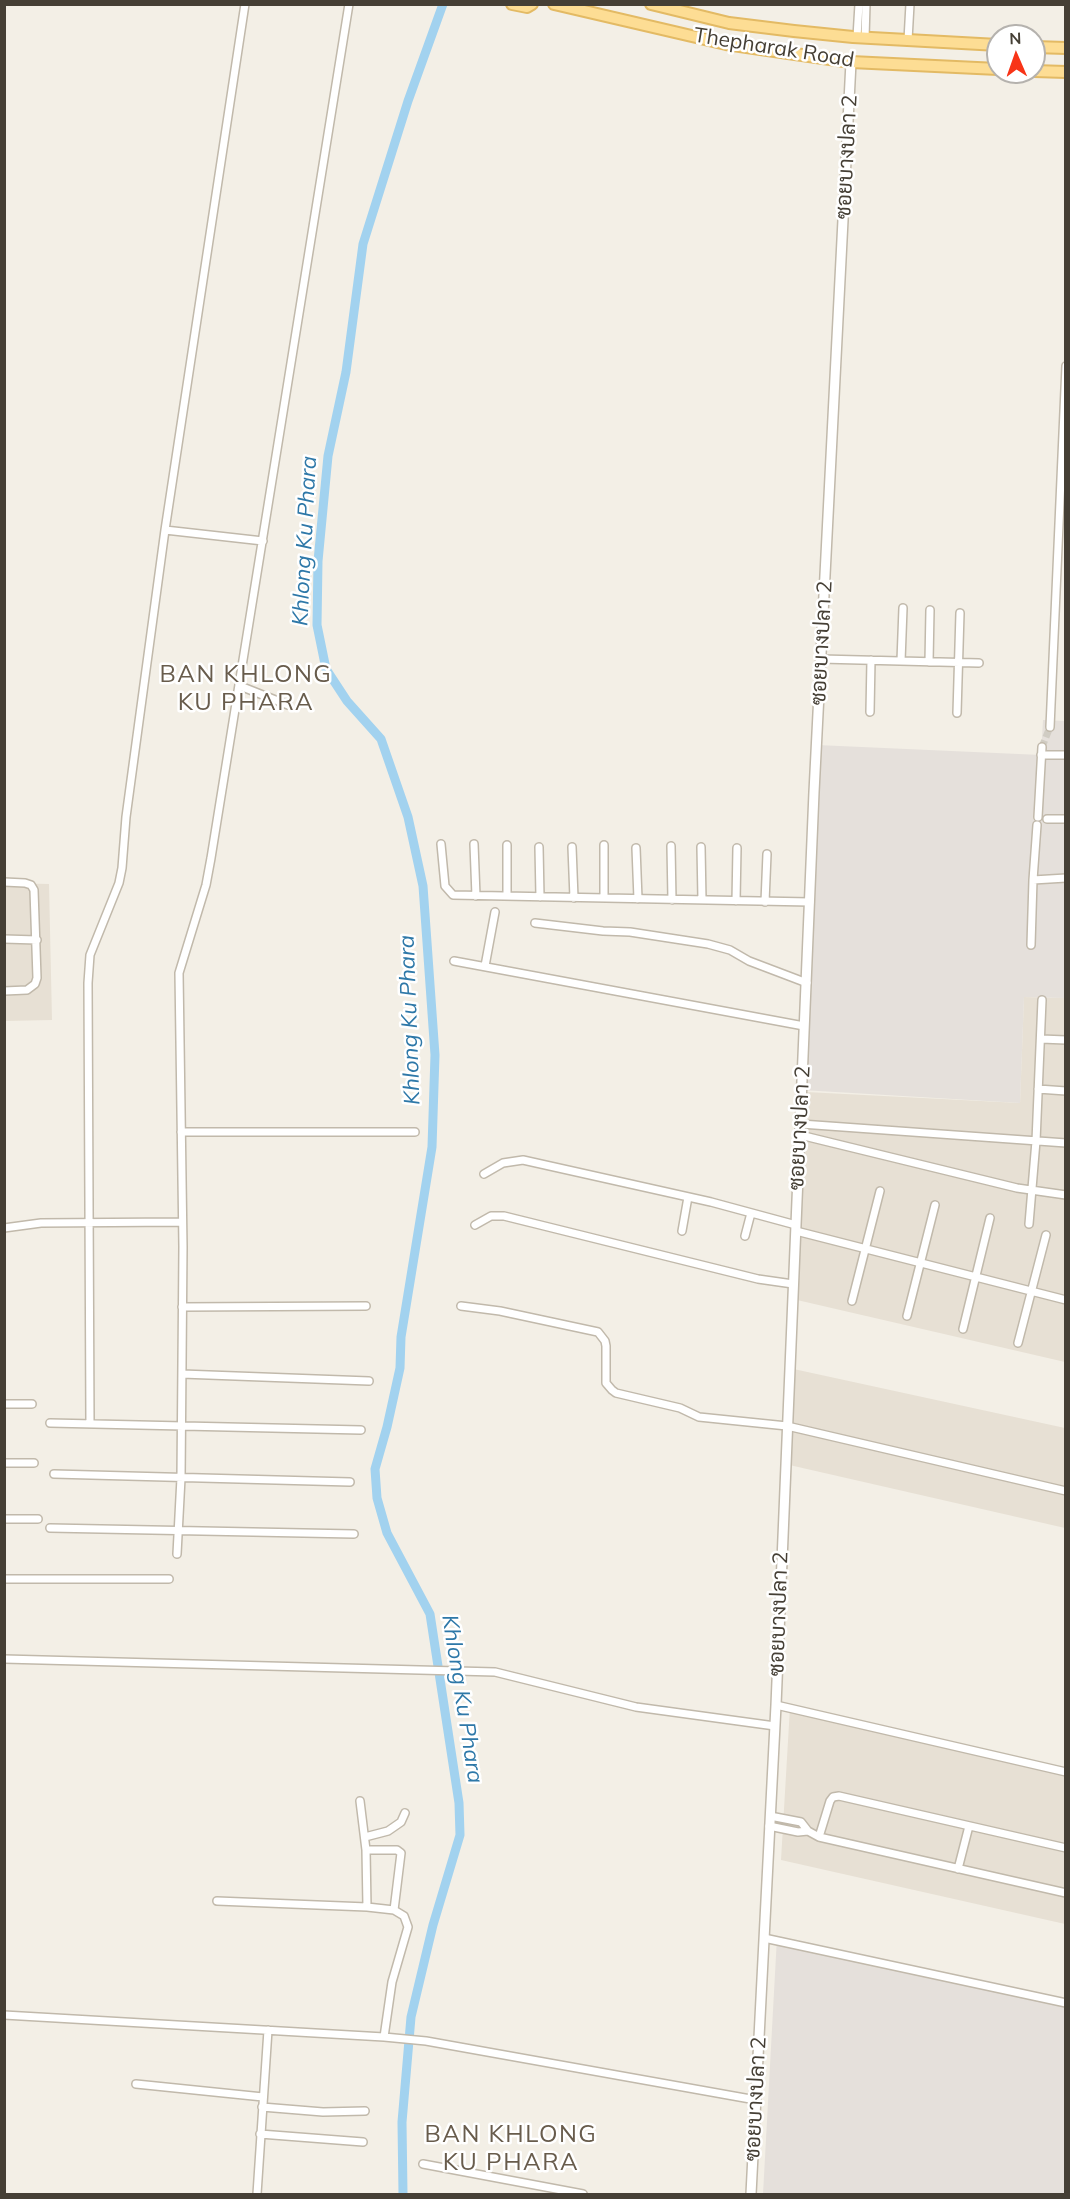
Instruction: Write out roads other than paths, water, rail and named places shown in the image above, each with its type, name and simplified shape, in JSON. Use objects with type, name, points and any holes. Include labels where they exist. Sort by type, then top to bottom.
[{"type":"main road","points":[[512,4],[527,7],[532,4]]},
{"type":"main road","name":"Thepharak Road","points":[[554,4],[726,44],[852,62],[986,68]]},
{"type":"main road","name":"Thepharak Road","points":[[651,4],[729,23],[861,37],[986,44]]},
{"type":"main road","points":[[1046,47],[1065,48]]},
{"type":"main road","points":[[1046,71],[1065,72]]},
{"type":"street","points":[[90,1424],[91,1222],[88,995],[90,955],[119,883],[122,868],[126,817],[165,530],[245,4]]},
{"type":"street","points":[[177,1554],[181,1478],[182,1374],[179,973],[206,885],[349,4]]},
{"type":"street","points":[[859,4],[861,37]]},
{"type":"street","points":[[861,37],[866,4]]},
{"type":"street","points":[[908,40],[910,4]]},
{"type":"street","name":"ซอยบางปลา 2","points":[[751,2194],[776,1705],[821,658],[852,62]]},
{"type":"street","points":[[1050,727],[1065,366]]},
{"type":"street","points":[[165,530],[263,541]]},
{"type":"street","points":[[901,661],[903,608]]},
{"type":"street","points":[[929,662],[930,610]]},
{"type":"street","points":[[957,713],[960,613]]},
{"type":"street","points":[[821,658],[979,663]]},
{"type":"street","points":[[870,712],[871,660]]},
{"type":"street","points":[[240,686],[288,705]]},
{"type":"street","points":[[1031,945],[1042,751],[1065,755]]},
{"type":"street","points":[[1047,819],[1065,819]]},
{"type":"street","points":[[441,844],[444,880],[448,892],[453,895],[810,902]]},
{"type":"street","points":[[474,844],[476,896]]},
{"type":"street","points":[[507,845],[507,896]]},
{"type":"street","points":[[603,845],[604,898]]},
{"type":"street","points":[[671,846],[672,900]]},
{"type":"street","points":[[539,847],[540,897]]},
{"type":"street","points":[[572,847],[574,898]]},
{"type":"street","points":[[701,847],[702,900]]},
{"type":"street","points":[[636,848],[638,899]]},
{"type":"street","points":[[736,901],[737,848]]},
{"type":"street","points":[[765,902],[767,854]]},
{"type":"street","points":[[1033,880],[1065,878]]},
{"type":"street","points":[[4,882],[25,883],[31,885],[34,890],[37,940],[35,984],[27,990],[4,991]]},
{"type":"street","points":[[485,966],[495,912]]},
{"type":"street","points":[[535,923],[630,932],[708,944],[730,950],[749,961],[807,983]]},
{"type":"street","points":[[4,939],[37,940]]},
{"type":"street","points":[[454,961],[804,1026]]},
{"type":"street","points":[[1029,1224],[1030,1190],[1036,1141],[1042,1000]]},
{"type":"street","points":[[1041,1039],[1065,1040]]},
{"type":"street","points":[[1038,1089],[1065,1091]]},
{"type":"street","points":[[801,1124],[1065,1143]]},
{"type":"street","points":[[830,1126],[830,1142]]},
{"type":"street","points":[[181,1132],[415,1132]]},
{"type":"street","points":[[800,1135],[1030,1190],[1065,1195]]},
{"type":"street","points":[[484,1174],[503,1163],[523,1160],[751,1213],[866,1249],[1065,1300]]},
{"type":"street","points":[[852,1301],[880,1191]]},
{"type":"street","points":[[682,1231],[688,1197]]},
{"type":"street","points":[[907,1316],[935,1205]]},
{"type":"street","points":[[745,1236],[751,1213]]},
{"type":"street","points":[[475,1225],[491,1216],[504,1216],[758,1279],[793,1284]]},
{"type":"street","points":[[963,1329],[990,1218]]},
{"type":"street","points":[[4,1228],[41,1223],[181,1222]]},
{"type":"street","points":[[1018,1342],[1046,1235]]},
{"type":"street","points":[[182,1307],[366,1306]]},
{"type":"street","points":[[461,1306],[500,1311],[598,1332],[606,1346],[606,1383],[616,1393],[680,1408],[699,1417],[787,1426],[1065,1491]]},
{"type":"street","points":[[182,1374],[369,1381]]},
{"type":"street","points":[[4,1404],[32,1404]]},
{"type":"street","points":[[50,1423],[361,1430]]},
{"type":"street","points":[[4,1463],[34,1463]]},
{"type":"street","points":[[54,1474],[350,1482]]},
{"type":"street","points":[[4,1519],[38,1519]]},
{"type":"street","points":[[50,1528],[354,1534]]},
{"type":"street","points":[[4,1579],[169,1579]]},
{"type":"street","points":[[4,1659],[495,1672],[636,1707],[775,1726]]},
{"type":"street","points":[[776,1705],[1065,1772]]},
{"type":"street","points":[[819,1837],[830,1801],[833,1797],[839,1796],[1065,1848]]},
{"type":"street","points":[[360,1801],[366,1850],[366,1907]]},
{"type":"street","points":[[365,1837],[388,1831],[400,1822],[405,1813]]},
{"type":"street","points":[[769,1821],[801,1822],[808,1831],[819,1837],[1065,1893]]},
{"type":"street","points":[[958,1869],[969,1826]]},
{"type":"street","points":[[366,1850],[397,1850],[401,1853],[394,1910]]},
{"type":"street","points":[[217,1901],[366,1907],[394,1910],[404,1916],[408,1927],[392,1982],[384,2037]]},
{"type":"street","points":[[764,1938],[1065,2003]]},
{"type":"street","points":[[4,2015],[426,2041],[756,2100]]},
{"type":"street","points":[[257,2194],[268,2030]]},
{"type":"street","points":[[136,2084],[263,2097]]},
{"type":"street","points":[[262,2107],[323,2112],[365,2111]]},
{"type":"street","points":[[260,2134],[363,2142]]},
{"type":"street","points":[[423,2164],[583,2194]]},
{"type":"waterway","name":"Khlong Ku Phara","points":[[403,2194],[402,2122],[411,2017],[433,1925],[460,1835],[459,1803],[430,1614],[387,1533],[377,1498],[375,1469],[400,1368],[401,1337],[432,1147],[435,1055],[423,886],[408,817],[381,739],[347,701],[326,669],[317,625],[318,561],[328,456],[346,372],[363,244],[408,101],[443,4]]},
{"type":"tunnel","points":[[1042,747],[1050,727]]},
{"type":"district","name":"BAN KHLONG KU PHARA","points":[[246,689]]},
{"type":"district","name":"BAN KHLONG KU PHARA","points":[[511,2149]]}]
